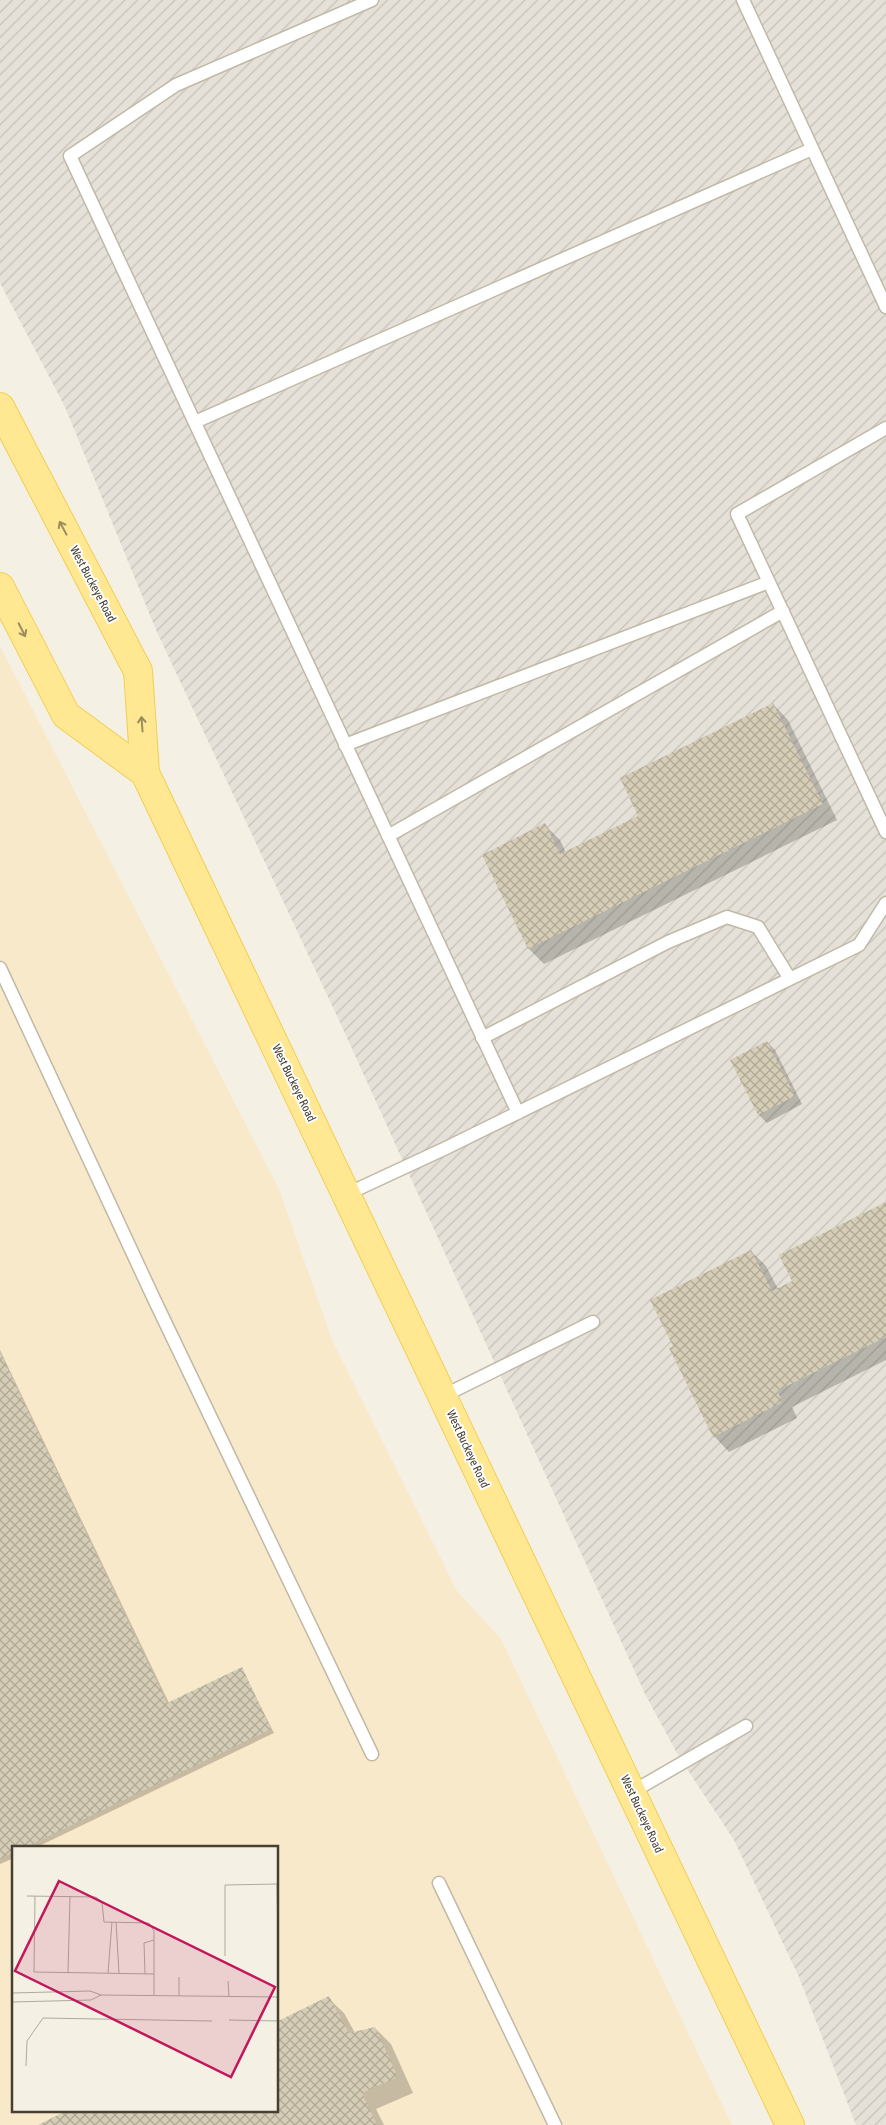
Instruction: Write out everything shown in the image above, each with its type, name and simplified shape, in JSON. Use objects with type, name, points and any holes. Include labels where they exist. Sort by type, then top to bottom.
[{"type":"main road","name":"West Buckeye Road","points":[[0,407],[138,671],[145,772],[790,2125]]},
{"type":"main road","name":"West Buckeye Road","points":[[0,587],[66,715],[145,772]]},
{"type":"lane","points":[[372,0],[176,86],[70,156],[518,1113]]},
{"type":"lane","points":[[743,0],[886,308]]},
{"type":"lane","points":[[195,422],[812,149]]},
{"type":"lane","points":[[886,428],[738,514],[886,832]]},
{"type":"lane","points":[[345,745],[769,582]]},
{"type":"lane","points":[[388,836],[783,611]]},
{"type":"lane","points":[[347,1194],[518,1113],[859,945],[886,903]]},
{"type":"lane","points":[[482,1038],[668,942],[727,917],[758,927],[790,979]]},
{"type":"lane","points":[[0,968],[158,1308],[372,1754]]},
{"type":"lane","points":[[443,1396],[593,1322]]},
{"type":"lane","points":[[632,1792],[746,1726]]},
{"type":"lane","points":[[439,1883],[555,2125]]},
{"type":"shaded area","points":[[0,0],[886,0],[886,2125],[856,2125],[799,1977],[734,1840],[679,1757],[645,1694],[343,1029],[156,630],[65,407],[0,283]]},
{"type":"shaded area","points":[[0,646],[279,1189],[332,1340],[457,1591],[501,1639],[732,2125],[0,2125]]},
{"type":"building","points":[[773,703],[823,804],[528,949],[482,855],[545,823],[560,854],[638,816],[620,778]]},
{"type":"building","points":[[767,1041],[795,1096],[758,1115],[730,1060]]},
{"type":"building","points":[[886,1202],[886,1337],[777,1391],[783,1402],[713,1437],[669,1348],[673,1346],[650,1300],[751,1250],[772,1291],[792,1281],[779,1255]]},
{"type":"building","points":[[0,1352],[167,1703],[242,1667],[271,1729],[28,1846],[12,1846],[12,1853],[0,1859]]},
{"type":"building","points":[[329,1996],[349,2033],[375,2027],[398,2077],[362,2093],[377,2125],[38,2125],[64,2112],[279,2112],[279,2021]]}]
